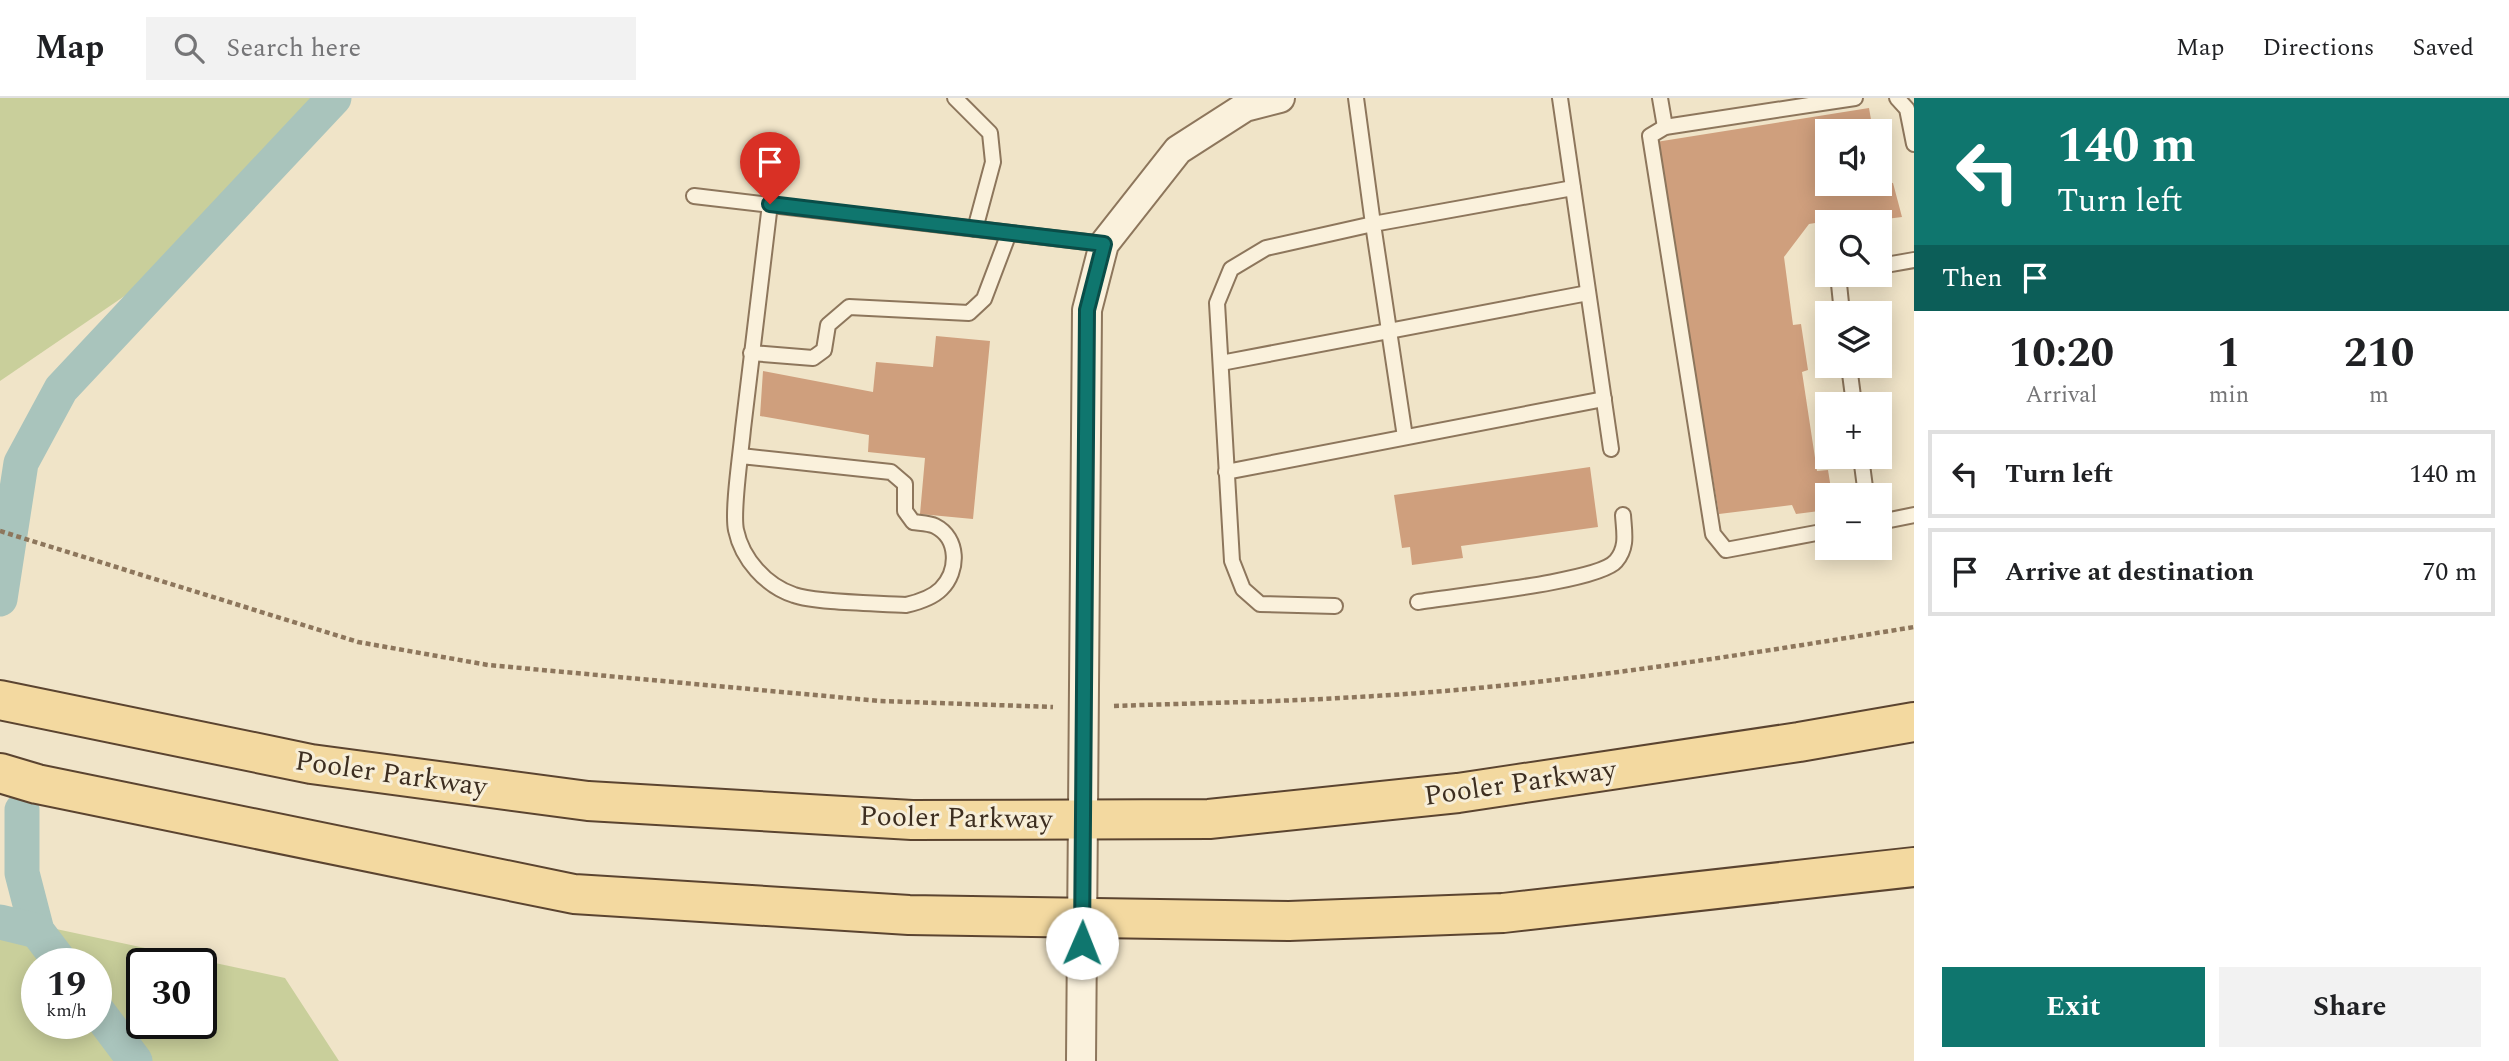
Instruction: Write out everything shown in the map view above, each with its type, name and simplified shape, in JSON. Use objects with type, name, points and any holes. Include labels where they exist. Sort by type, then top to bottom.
[{"type":"main road","name":"Pooler Parkway","points":[[0,700],[311,764],[588,801],[912,820],[1209,819],[1458,793],[1914,722]]},
{"type":"main road","points":[[0,773],[37,784],[574,894],[909,915],[1289,921],[1490,914],[1914,867]]},
{"type":"main road","points":[[1656,897],[1700,869],[1914,841]]},
{"type":"street","points":[[1081,1061],[1087,310],[1104,244],[1178,150],[1245,107],[1280,98]]},
{"type":"lane","points":[[955,98],[990,133],[993,162],[975,229]]},
{"type":"lane","points":[[1356,98],[1405,437]]},
{"type":"lane","points":[[1560,98],[1611,449]]},
{"type":"lane","points":[[1660,98],[1665,127]]},
{"type":"lane","points":[[1815,533],[1726,550],[1713,534],[1650,136],[1665,127],[1855,98]]},
{"type":"lane","points":[[1897,98],[1907,109],[1914,144]]},
{"type":"lane","points":[[1335,606],[1261,604],[1243,589],[1232,561],[1217,303],[1231,270],[1266,248],[1373,224],[1573,188]]},
{"type":"lane","points":[[694,196],[1104,244]]},
{"type":"lane","points":[[741,456],[891,472],[905,484],[905,511],[912,522],[935,526],[951,541],[955,563],[942,588],[923,601],[906,605],[795,596],[765,580],[745,554],[736,529],[741,456],[770,204]]},
{"type":"lane","points":[[751,353],[813,358],[824,350],[828,324],[849,307],[969,313],[984,299],[1009,233]]},
{"type":"lane","points":[[1892,264],[1914,260]]},
{"type":"lane","points":[[1221,363],[1588,293]]},
{"type":"lane","points":[[1226,472],[1604,399]]},
{"type":"lane","points":[[1418,602],[1588,576],[1615,564],[1625,547],[1623,515]]},
{"type":"lane","points":[[1892,520],[1914,515]]},
{"type":"path","points":[[0,531],[358,642],[488,665],[880,701],[1062,707]]},
{"type":"path","points":[[1111,706],[1358,697],[1489,686],[1693,662],[1914,627]]},
{"type":"green space","points":[[0,98],[330,98],[192,250],[0,381]]},
{"type":"green space","points":[[0,917],[145,948],[126,948],[126,1039],[217,1039],[217,963],[285,978],[339,1061],[0,1061]]},
{"type":"building","points":[[1869,108],[1871,119],[1815,119],[1815,196],[1892,196],[1893,183],[1902,217],[1892,218],[1892,210],[1815,210],[1815,223],[1809,224],[1784,257],[1793,325],[1801,324],[1808,370],[1802,372],[1815,469],[1828,470],[1830,483],[1815,483],[1815,512],[1796,514],[1792,505],[1719,514],[1656,142]]},
{"type":"building","points":[[936,336],[990,341],[973,519],[920,514],[925,458],[868,452],[869,435],[760,416],[763,371],[873,392],[876,362],[933,367]]},
{"type":"building","points":[[1590,467],[1598,527],[1461,546],[1463,558],[1412,565],[1410,547],[1402,548],[1394,495]]},
{"type":"waterway","points":[[0,599],[21,463],[61,389],[334,98]]},
{"type":"waterway","points":[[22,810],[22,873],[37,931],[50,948]]},
{"type":"waterway","points":[[0,922],[37,931]]},
{"type":"waterway","points":[[112,1030],[135,1061]]},
{"type":"route","points":[[770,204],[1104,244],[1087,310],[1082,943]]}]
